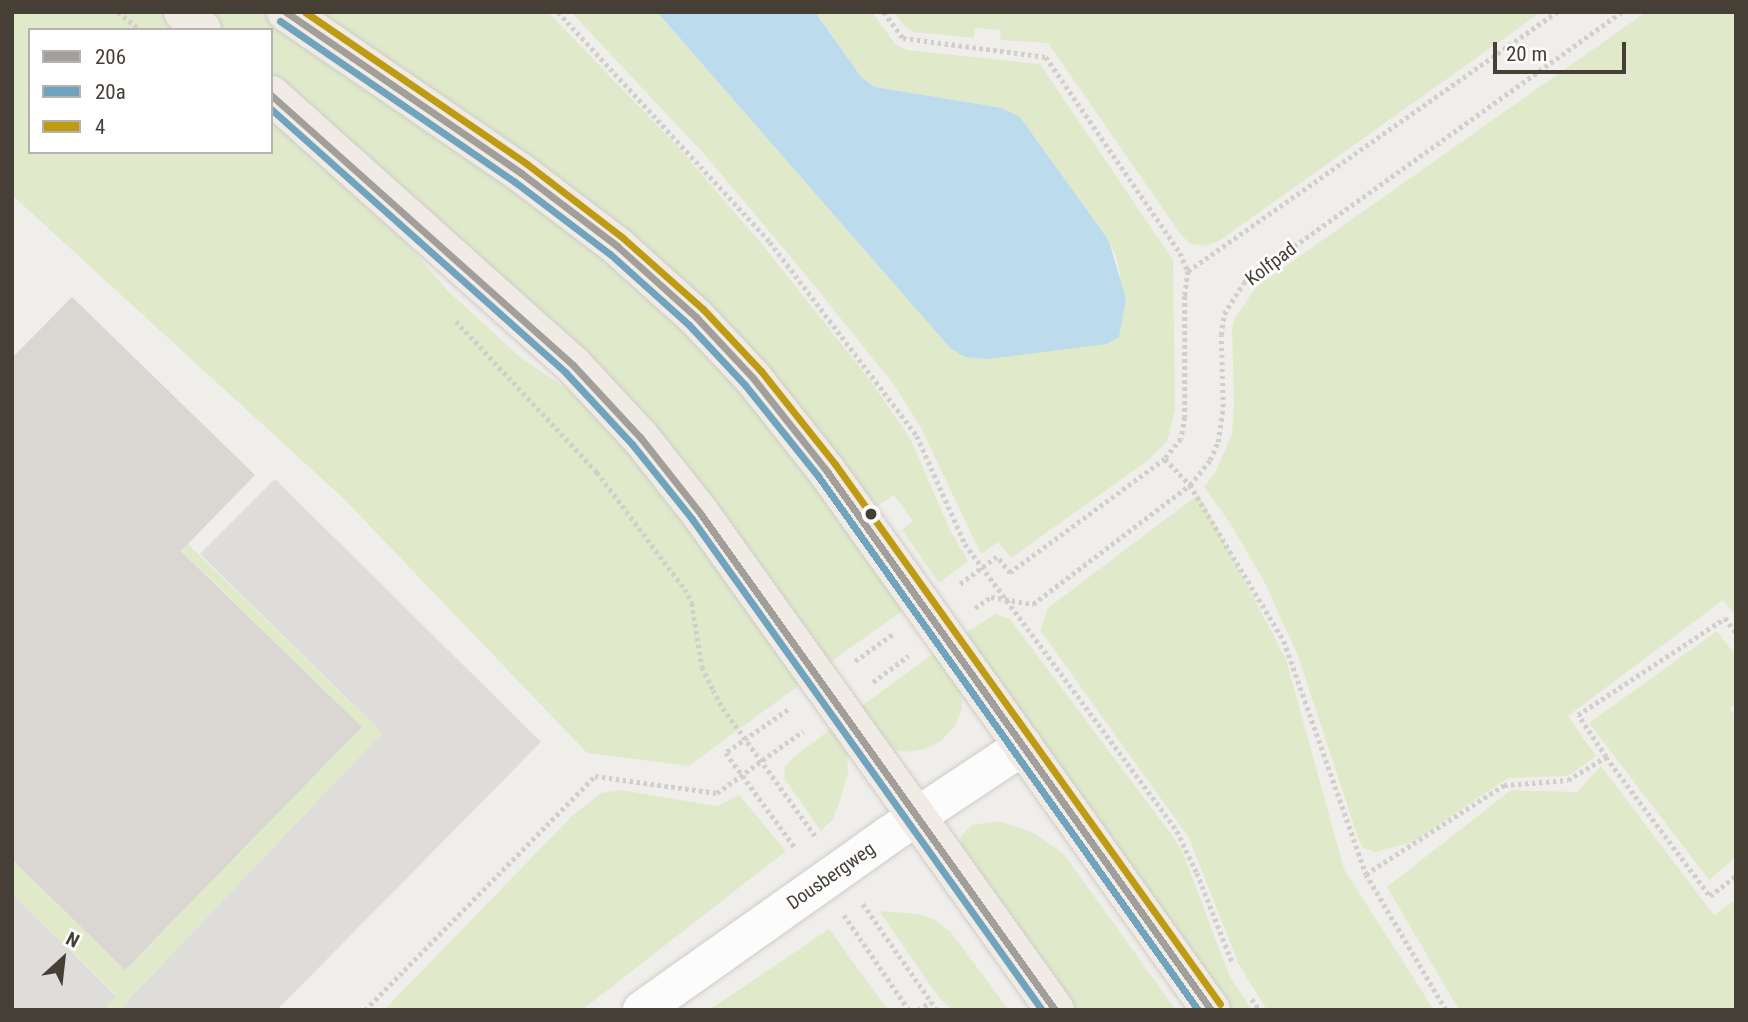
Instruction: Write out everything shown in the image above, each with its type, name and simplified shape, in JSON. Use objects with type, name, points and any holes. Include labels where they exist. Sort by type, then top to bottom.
[{"type":"main road","points":[[183,12],[200,28]]},
{"type":"main road","points":[[286,12],[522,173],[617,246],[696,317],[753,379],[827,470],[1211,1010]]},
{"type":"main road","points":[[273,97],[344,163],[471,271],[582,374],[640,437],[700,513],[1055,1010]]},
{"type":"street","name":"Dousbergweg","points":[[642,1010],[839,869],[1023,746]]},
{"type":"path","points":[[118,12],[138,28]]},
{"type":"path","points":[[558,12],[770,242],[917,436],[965,544],[1177,831],[1197,873],[1237,974]]},
{"type":"path","points":[[365,1010],[595,776],[717,793],[761,761],[831,695],[935,620],[983,567],[998,557],[1010,573],[1165,459],[1181,439],[1185,418],[1185,296],[1188,271],[1180,253],[1046,57],[904,38],[884,12]]},
{"type":"path","points":[[1188,271],[1557,12]]},
{"type":"path","name":"Kolfpad","points":[[935,620],[990,597],[1033,604],[1190,485],[1210,460],[1218,442],[1223,407],[1221,335],[1224,314],[1243,283],[1621,12]]},
{"type":"path","points":[[450,315],[597,472],[669,567],[692,603],[702,667],[723,709],[747,739],[937,1010]]},
{"type":"path","points":[[1165,459],[1190,485],[1284,641],[1366,874],[1446,1010]]},
{"type":"path","points":[[1736,632],[1726,618],[1578,715],[1606,757],[1710,896],[1736,876]]},
{"type":"path","points":[[741,775],[726,753],[747,739],[831,695],[935,620]]},
{"type":"path","points":[[1366,874],[1504,785],[1568,780],[1606,757]]},
{"type":"path","points":[[1252,997],[1259,1010]]},
{"type":"path","points":[[918,1010],[931,1002]]},
{"type":"green space","points":[[12,12],[161,12],[177,28],[28,28],[28,154],[273,154],[273,119],[389,223],[449,292],[520,357],[582,399],[632,450],[801,684],[689,766],[587,753],[344,499],[12,195]]},
{"type":"green space","points":[[201,12],[261,12],[497,177],[596,250],[664,307],[747,395],[908,607],[822,668],[724,531],[273,80],[273,28],[217,28]]},
{"type":"green space","points":[[307,12],[548,12],[679,148],[765,248],[870,380],[910,438],[950,530],[968,561],[939,583],[902,530],[913,521],[894,495],[871,510],[802,418]]},
{"type":"green space","points":[[571,12],[657,12],[950,348],[1121,277],[1116,257],[1109,241],[1010,111],[875,87],[862,78],[815,12],[872,12],[895,44],[907,50],[1040,64],[1173,260],[1175,410],[1167,442],[1147,461],[1011,558],[998,542],[983,553],[980,552],[921,428],[895,386],[704,154]]},
{"type":"green space","points":[[894,12],[1541,12],[1219,241],[1203,246],[1191,244],[1182,236],[1048,43],[1000,40],[1001,30],[975,28],[974,38],[914,32],[904,26]]},
{"type":"green space","points":[[1646,12],[1736,12],[1736,616],[1723,600],[1568,716],[1596,756],[1568,776],[1508,778],[1413,842],[1375,852],[1362,847],[1298,656],[1264,581],[1230,523],[1204,487],[1216,471],[1232,433],[1232,330],[1235,318],[1256,287]]},
{"type":"green space","points":[[1199,494],[1286,659],[1344,869],[1434,1010],[1267,1010],[1238,963],[1189,838],[1040,630],[1048,608]]},
{"type":"green space","points":[[188,544],[382,733],[119,1010],[104,1010],[116,995],[12,893],[12,859],[126,969],[362,727],[182,551]]},
{"type":"green space","points":[[995,614],[1010,619],[1182,850],[1229,975],[1252,1010],[1231,1010],[962,635]]},
{"type":"green space","points":[[1717,631],[1736,656],[1736,703],[1729,708],[1736,717],[1736,857],[1709,880],[1589,723]]},
{"type":"green space","points":[[937,651],[961,689],[962,709],[955,726],[941,741],[925,749],[908,752],[887,748],[856,710]]},
{"type":"green space","points":[[832,728],[847,754],[848,773],[832,820],[821,831],[784,778],[785,767],[791,759]]},
{"type":"green space","points":[[1601,766],[1714,915],[1736,899],[1736,1010],[1459,1010],[1387,887],[1511,790],[1577,792]]},
{"type":"green space","points":[[621,790],[717,806],[739,795],[786,851],[582,1010],[384,1010],[572,816],[601,793]]},
{"type":"green space","points":[[999,821],[1034,833],[1064,854],[1176,1010],[1072,1010],[959,850],[962,835],[972,825]]},
{"type":"green space","points":[[879,911],[918,914],[933,919],[950,931],[1009,1010],[953,1010],[940,999]]},
{"type":"green space","points":[[829,929],[888,1010],[709,1010]]},
{"type":"shaded area","points":[[275,479],[541,742],[277,1010],[119,1010],[382,733],[200,554]]},
{"type":"shaded area","points":[[12,893],[116,996],[104,1010],[12,1010]]},
{"type":"water","points":[[657,12],[815,12],[862,78],[875,87],[1002,108],[1020,117],[1109,241],[1126,299],[1119,337],[1107,344],[988,359],[965,357],[950,348]]},
{"type":"building","points":[[72,297],[255,475],[181,551],[362,727],[125,970],[12,859],[12,358]]},
{"type":"transit line","name":"206","points":[[286,12],[521,173],[617,246],[696,317],[753,378],[826,470],[1211,1010]]},
{"type":"transit line","name":"4","points":[[305,12],[527,164],[623,238],[703,309],[761,371],[835,464],[1220,1004]]},
{"type":"transit line","name":"20a","points":[[280,21],[515,182],[610,254],[689,325],[745,385],[818,476],[1198,1010]]},
{"type":"transit line","name":"206","points":[[273,97],[573,365],[640,437],[700,513],[1055,1010]]},
{"type":"transit line","name":"20a","points":[[273,111],[566,373],[632,444],[692,519],[1042,1010]]}]
